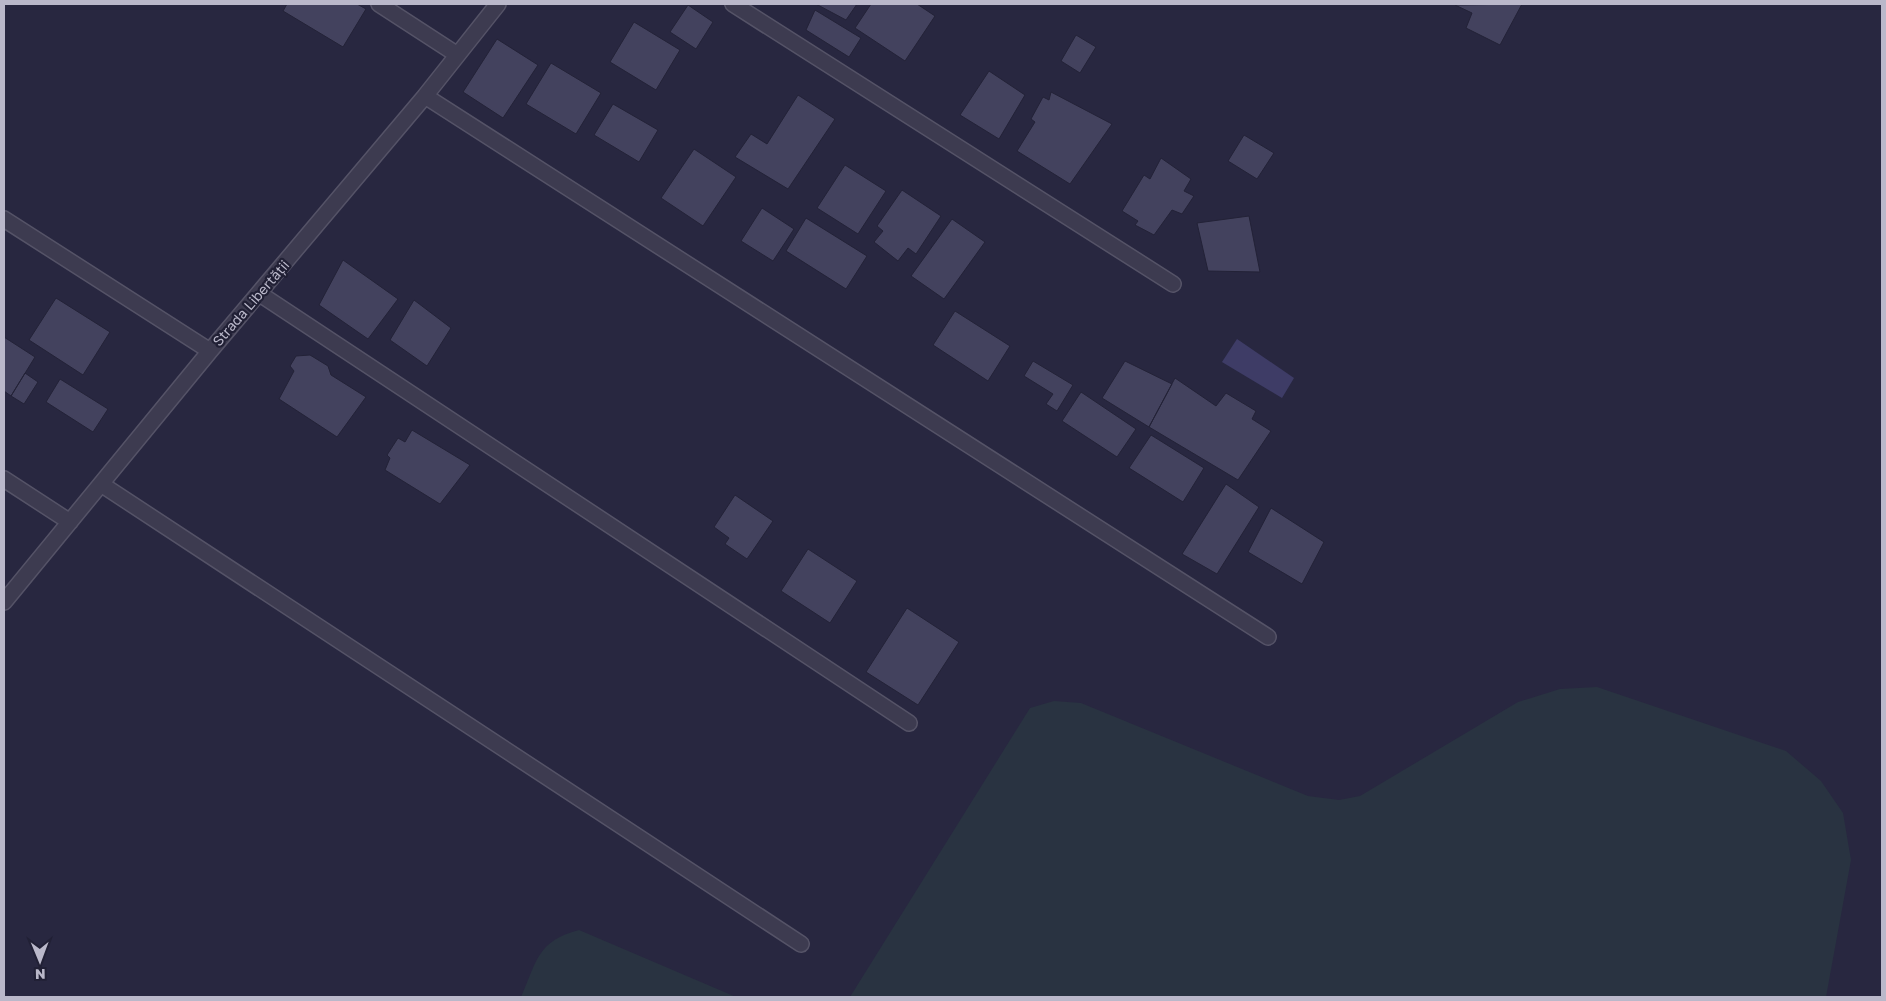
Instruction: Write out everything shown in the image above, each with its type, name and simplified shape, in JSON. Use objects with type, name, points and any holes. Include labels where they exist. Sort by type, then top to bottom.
[{"type":"street","points":[[379,4],[456,54]]},
{"type":"street","name":"Strada Libertății","points":[[4,602],[210,351],[425,96],[456,54],[498,4]]},
{"type":"street","points":[[733,4],[1173,284]]},
{"type":"street","points":[[425,96],[1268,637]]},
{"type":"street","points":[[4,219],[210,351]]},
{"type":"street","points":[[260,294],[908,723]]},
{"type":"street","points":[[4,479],[70,522]]},
{"type":"street","points":[[101,484],[801,944]]},
{"type":"shaded area","points":[[1237,339],[1294,378],[1282,398],[1222,362]]},
{"type":"shaded area","points":[[1597,687],[1786,751],[1821,781],[1843,813],[1851,860],[1826,997],[850,997],[1030,708],[1054,701],[1081,703],[1308,796],[1339,800],[1360,796],[1518,702],[1560,689]]},
{"type":"shaded area","points":[[579,930],[736,997],[521,997],[535,963],[546,947],[554,940]]},
{"type":"building","points":[[287,4],[357,4],[366,9],[343,47],[283,11]]},
{"type":"building","points":[[816,4],[857,4],[846,20]]},
{"type":"building","points":[[871,4],[917,4],[935,16],[905,61],[855,28]]},
{"type":"building","points":[[1522,4],[1500,45],[1466,28],[1472,13],[1455,5]]},
{"type":"building","points":[[688,5],[713,22],[696,49],[670,32]]},
{"type":"building","points":[[815,10],[861,38],[849,57],[806,30]]},
{"type":"building","points":[[634,22],[680,50],[656,90],[610,62]]},
{"type":"building","points":[[1076,35],[1096,47],[1080,73],[1061,61]]},
{"type":"building","points":[[497,39],[538,65],[503,118],[463,92]]},
{"type":"building","points":[[551,63],[601,93],[576,134],[526,104]]},
{"type":"building","points":[[989,71],[1025,95],[999,139],[960,115]]},
{"type":"building","points":[[1051,92],[1112,124],[1070,184],[1017,151],[1035,122],[1031,119],[1043,97],[1049,100]]},
{"type":"building","points":[[798,95],[835,119],[788,189],[735,157],[751,134],[767,144]]},
{"type":"building","points":[[613,104],[658,130],[639,162],[594,135]]},
{"type":"building","points":[[1244,135],[1274,153],[1257,179],[1228,161]]},
{"type":"building","points":[[694,149],[736,177],[703,226],[661,198]]},
{"type":"building","points":[[1161,158],[1191,179],[1184,191],[1194,196],[1182,214],[1172,210],[1154,235],[1135,225],[1138,221],[1122,211],[1144,175],[1150,179]]},
{"type":"building","points":[[845,165],[886,191],[858,234],[817,208]]},
{"type":"building","points":[[902,190],[941,216],[916,254],[908,248],[898,261],[874,242],[883,231],[877,226]]},
{"type":"building","points":[[762,208],[794,229],[773,261],[741,241]]},
{"type":"building","points":[[1249,216],[1260,272],[1208,271],[1197,223]]},
{"type":"building","points":[[806,218],[867,256],[846,289],[786,251]]},
{"type":"building","points":[[952,219],[985,242],[944,299],[911,276]]},
{"type":"building","points":[[343,260],[398,299],[368,339],[319,305]]},
{"type":"building","points":[[56,298],[110,332],[83,375],[29,340]]},
{"type":"building","points":[[414,300],[451,328],[427,366],[390,340]]},
{"type":"building","points":[[955,311],[1010,346],[988,381],[933,345]]},
{"type":"building","points":[[4,337],[35,357],[11,396],[4,391]]},
{"type":"building","points":[[310,355],[328,366],[331,375],[366,397],[337,437],[279,399],[294,371],[290,366],[296,356]]},
{"type":"building","points":[[1033,361],[1073,385],[1057,411],[1046,404],[1053,394],[1024,376]]},
{"type":"building","points":[[1125,361],[1172,384],[1149,427],[1102,398]]},
{"type":"building","points":[[25,373],[38,382],[24,404],[11,396]]},
{"type":"building","points":[[1175,378],[1216,406],[1226,393],[1256,411],[1252,419],[1271,431],[1238,480],[1149,427]]},
{"type":"building","points":[[60,379],[108,409],[93,432],[46,402]]},
{"type":"building","points":[[1081,392],[1136,429],[1117,457],[1062,421]]},
{"type":"building","points":[[412,430],[470,465],[440,504],[385,470],[390,458],[387,455],[398,438],[405,442]]},
{"type":"building","points":[[1151,435],[1204,468],[1183,502],[1129,468]]},
{"type":"building","points":[[1226,484],[1259,507],[1217,574],[1182,554]]},
{"type":"building","points":[[735,495],[773,521],[747,559],[725,544],[729,538],[714,527]]},
{"type":"building","points":[[1271,508],[1324,542],[1302,584],[1248,552]]},
{"type":"building","points":[[808,549],[857,581],[830,623],[781,591]]},
{"type":"building","points":[[907,608],[959,642],[918,705],[866,672]]}]
